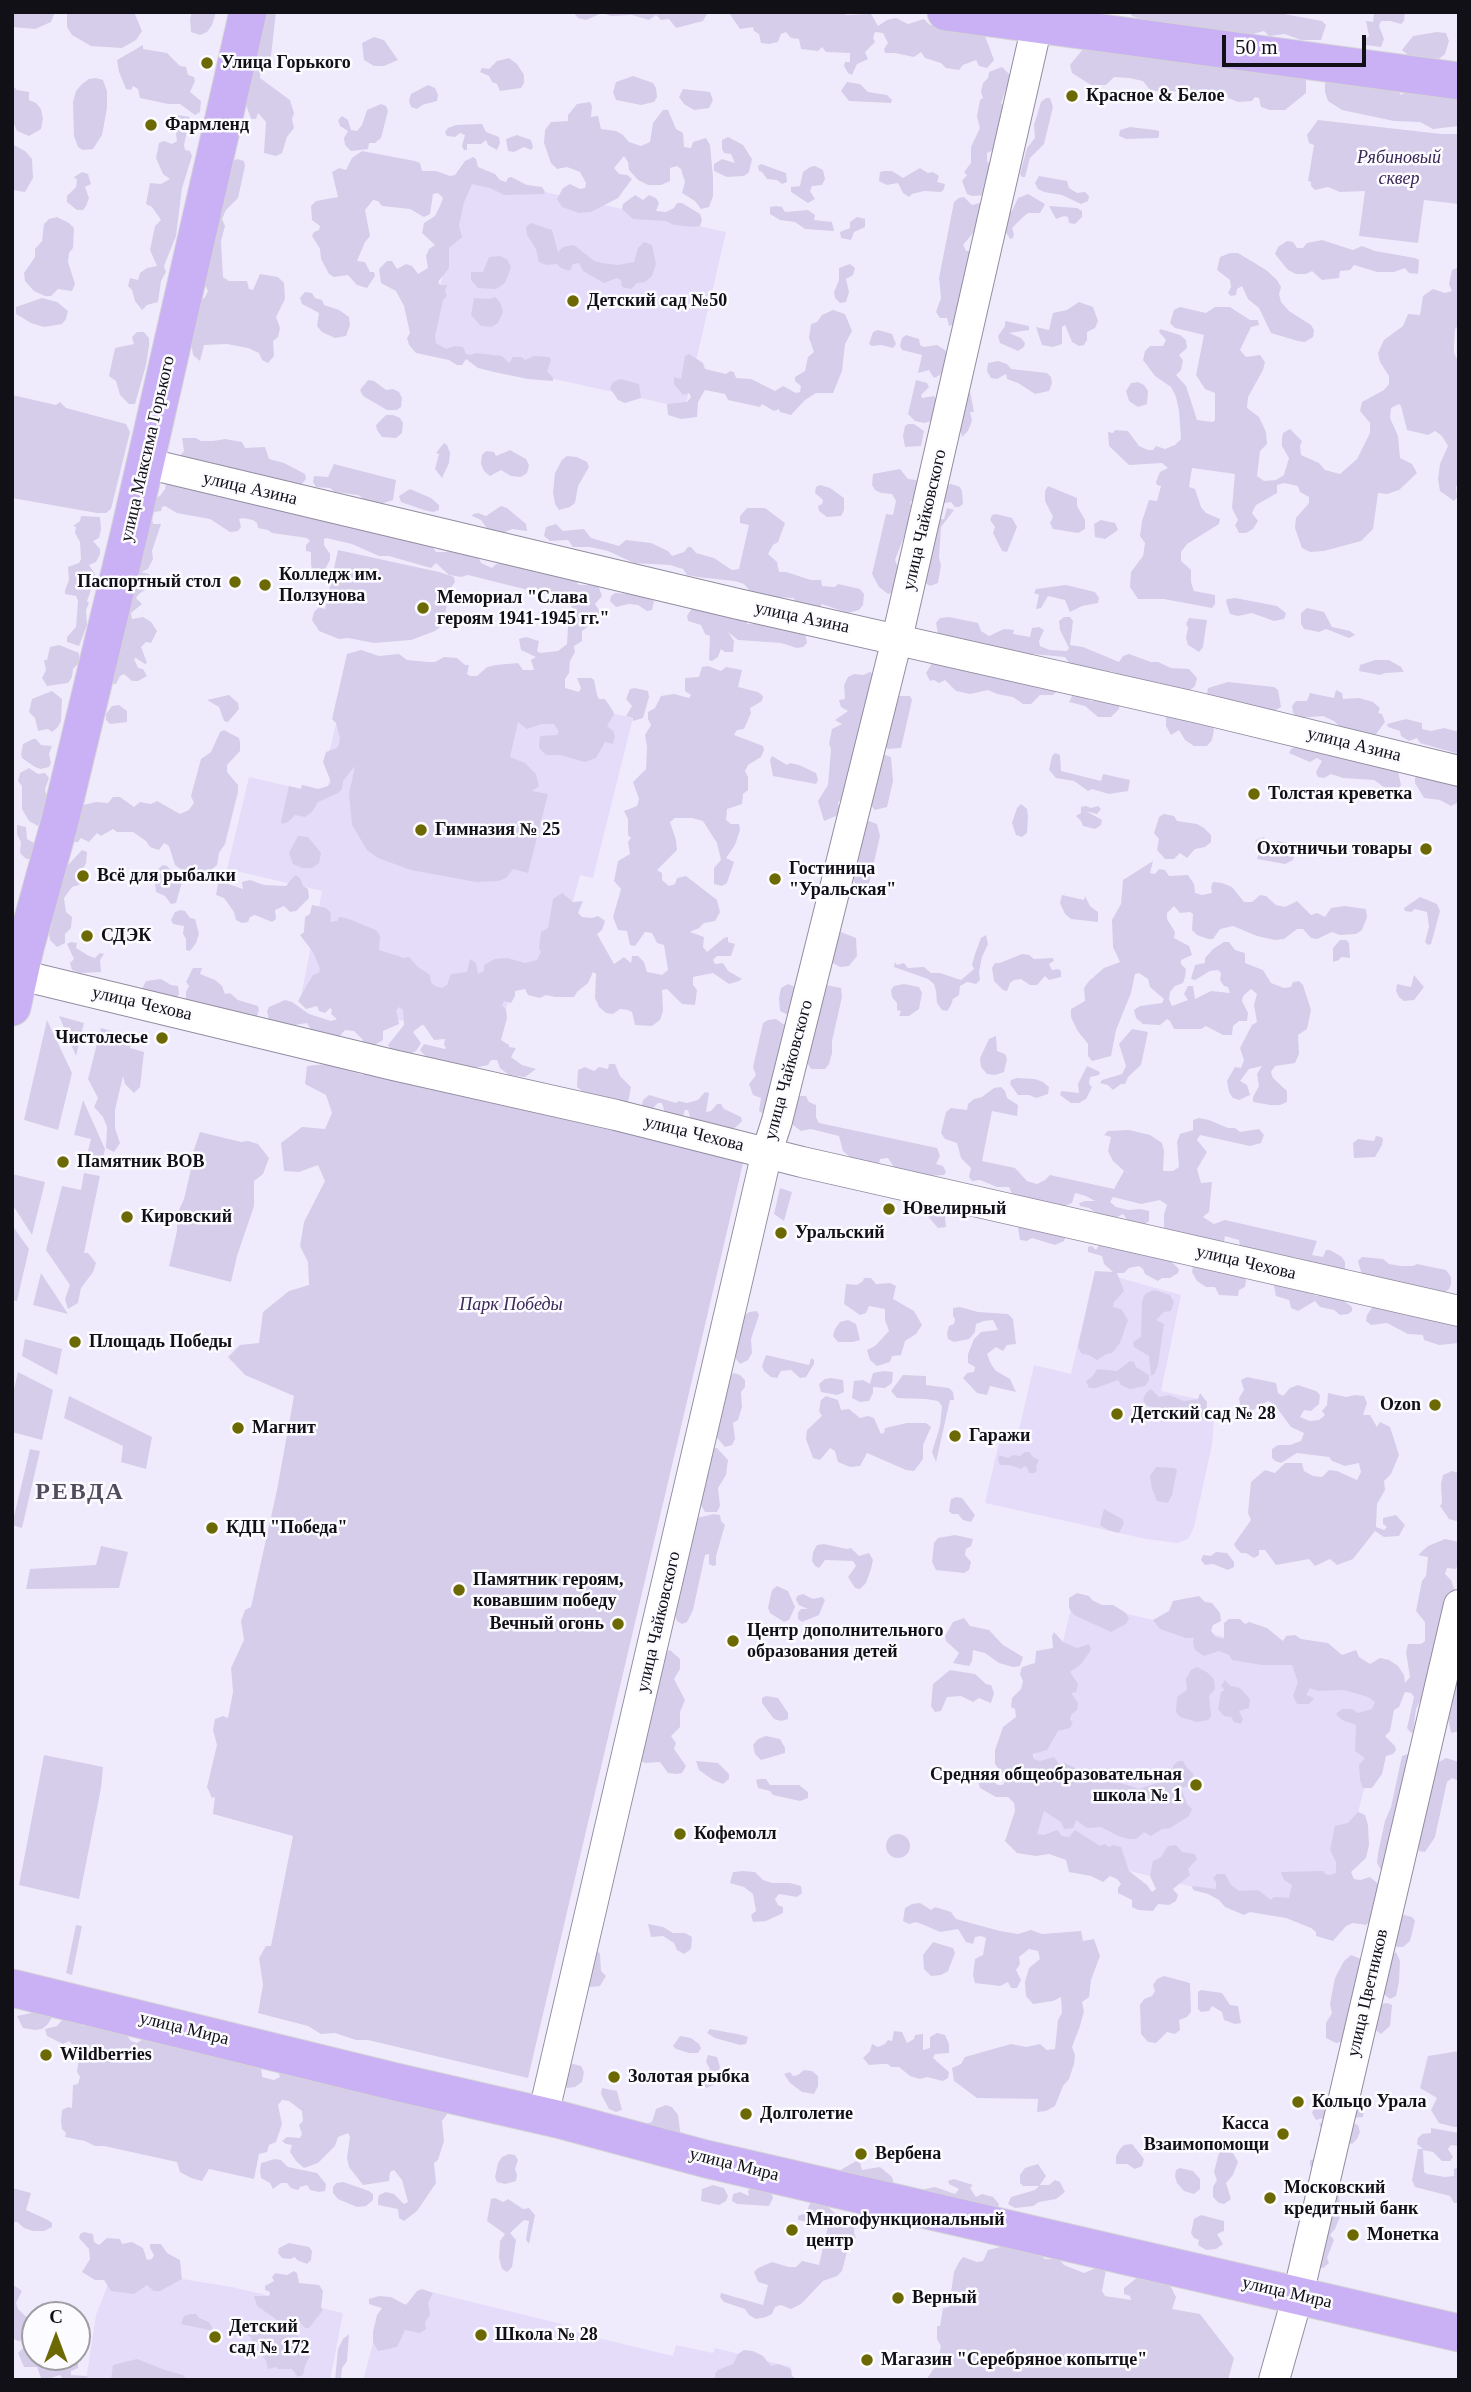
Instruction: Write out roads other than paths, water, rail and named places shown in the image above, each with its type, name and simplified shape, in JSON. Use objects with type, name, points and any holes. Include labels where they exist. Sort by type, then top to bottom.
[{"type":"main road","name":"улица Максима Горького","points":[[15,985],[60,821],[248,12]]},
{"type":"main road","points":[[946,12],[1459,81]]},
{"type":"main road","name":"улица Мира","points":[[12,1988],[544,2116],[732,2165],[1459,2333]]},
{"type":"street","name":"улица Чайковского","points":[[544,2116],[767,1152],[897,639],[1037,25]]},
{"type":"street","name":"улица Азина","points":[[145,463],[1459,771]]},
{"type":"street","name":"улица Чехова","points":[[15,985],[767,1152],[1459,1311]]},
{"type":"street","name":"улица Цветников","points":[[1274,2380],[1298,2295],[1459,1605]]},
{"type":"place","name":"Улица Горького","points":[[207,63]]},
{"type":"place","name":"Красное & Белое","points":[[1072,96]]},
{"type":"place","name":"Фармленд","points":[[151,125]]},
{"type":"place","name":"Детский сад №50","points":[[573,301]]},
{"type":"place","name":"Паспортный стол","points":[[235,582]]},
{"type":"place","name":"Колледж им. Ползунова","points":[[265,585]]},
{"type":"place","name":"Мемориал \"Слава героям 1941-1945 гг.\"","points":[[423,608]]},
{"type":"place","name":"Толстая креветка","points":[[1254,794]]},
{"type":"place","name":"Гимназия № 25","points":[[421,830]]},
{"type":"place","name":"Охотничьи товары","points":[[1426,849]]},
{"type":"place","name":"Всё для рыбалки","points":[[83,876]]},
{"type":"place","name":"Гостиница \"Уральская\"","points":[[775,879]]},
{"type":"place","name":"СДЭК","points":[[87,936]]},
{"type":"place","name":"Чистолесье","points":[[162,1038]]},
{"type":"place","name":"Памятник ВОВ","points":[[63,1162]]},
{"type":"place","name":"Ювелирный","points":[[889,1209]]},
{"type":"place","name":"Кировский","points":[[127,1217]]},
{"type":"place","name":"Уральский","points":[[781,1233]]},
{"type":"place","name":"Площадь Победы","points":[[75,1342]]},
{"type":"place","name":"Ozon","points":[[1435,1405]]},
{"type":"place","name":"Детский сад № 28","points":[[1117,1414]]},
{"type":"place","name":"Магнит","points":[[238,1428]]},
{"type":"place","name":"Гаражи","points":[[955,1436]]},
{"type":"place","name":"КДЦ \"Победа\"","points":[[212,1528]]},
{"type":"place","name":"Памятник героям, ковавшим победу","points":[[459,1590]]},
{"type":"place","name":"Вечный огонь","points":[[618,1624]]},
{"type":"place","name":"Центр дополнительного образования детей","points":[[733,1641]]},
{"type":"place","name":"Средняя общеобразовательная школа № 1","points":[[1196,1785]]},
{"type":"place","name":"Кофемолл","points":[[680,1834]]},
{"type":"place","name":"Wildberries","points":[[46,2055]]},
{"type":"place","name":"Золотая рыбка","points":[[614,2077]]},
{"type":"place","name":"Кольцо Урала","points":[[1298,2102]]},
{"type":"place","name":"Долголетие","points":[[746,2114]]},
{"type":"place","name":"Касса Взаимопомощи","points":[[1283,2134]]},
{"type":"place","name":"Вербена","points":[[861,2154]]},
{"type":"place","name":"Московский кредитный банк","points":[[1270,2198]]},
{"type":"place","name":"Многофункциональный центр","points":[[792,2230]]},
{"type":"place","name":"Монетка","points":[[1353,2235]]},
{"type":"place","name":"Верный","points":[[898,2298]]},
{"type":"place","name":"Школа № 28","points":[[481,2335]]},
{"type":"place","name":"Детский сад № 172","points":[[215,2337]]},
{"type":"place","name":"Магазин \"Серебряное копытце\"","points":[[867,2360]]},
{"type":"district","name":"РЕВДА","points":[[80,1493]]},
{"type":"park label","name":"Рябиновый сквер","points":[[1399,168]]},
{"type":"park label","name":"Парк Победы","points":[[511,1305]]}]
